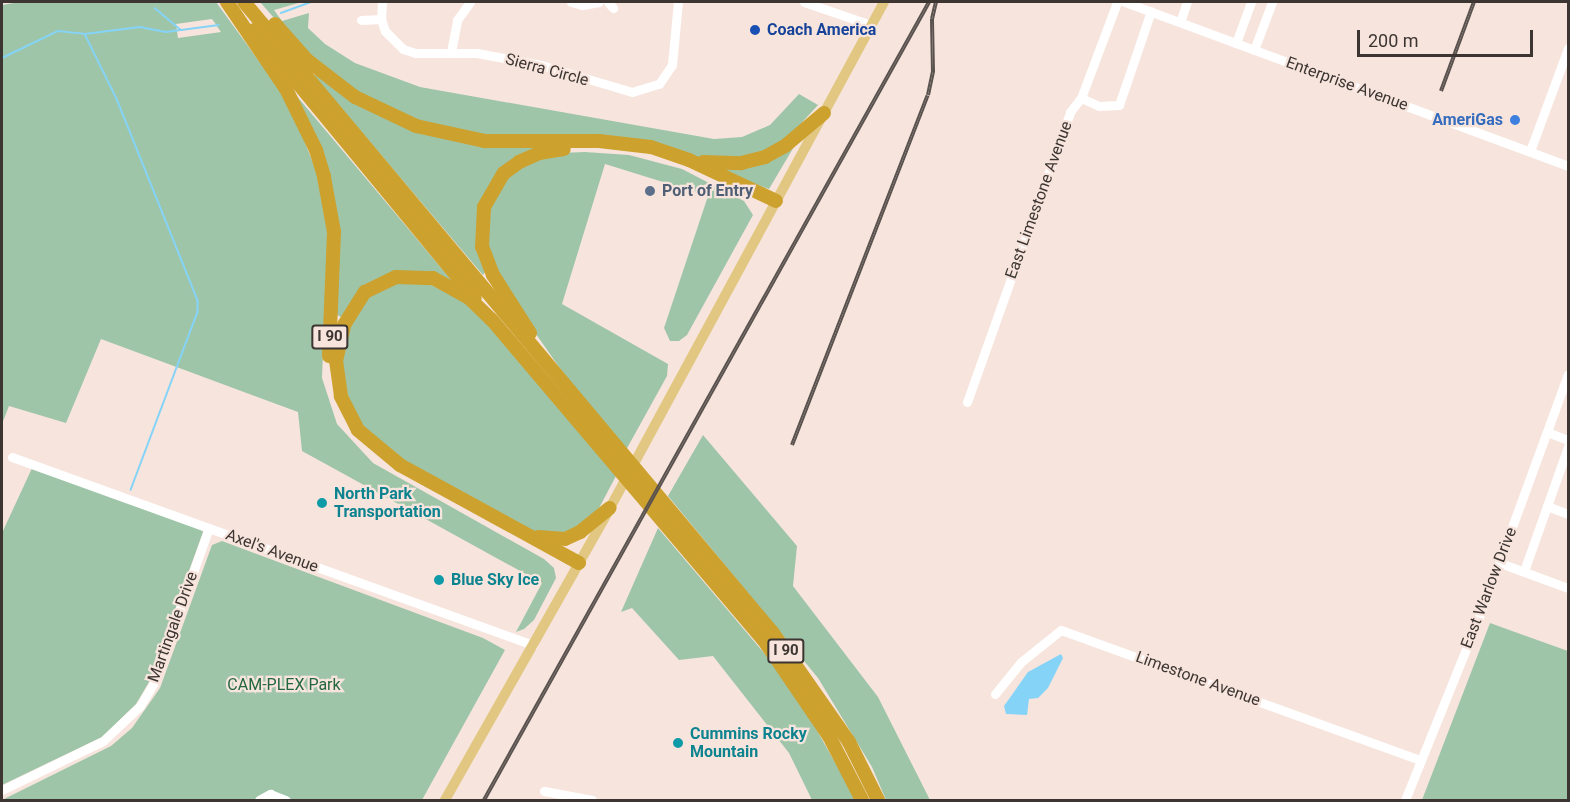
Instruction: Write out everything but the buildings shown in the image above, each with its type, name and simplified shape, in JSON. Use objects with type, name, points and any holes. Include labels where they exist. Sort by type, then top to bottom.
[{"type":"highway","name":"I 90","points":[[229,2],[816,692],[849,742],[878,801]]},
{"type":"highway","name":"I 90","points":[[229,2],[285,89],[316,150],[324,177],[334,232],[330,376],[342,416],[351,431],[379,460],[577,567]]},
{"type":"highway","name":"I 90","points":[[244,2],[477,278],[563,396]]},
{"type":"highway","points":[[255,2],[307,60],[355,97],[416,126],[485,141],[626,143],[689,160],[718,164],[765,157],[785,146],[824,113]]},
{"type":"highway","points":[[563,396],[493,275],[482,247],[484,207],[504,174],[539,153],[615,149],[686,166],[773,205]]},
{"type":"highway","points":[[689,160],[773,205]]},
{"type":"highway","name":"I 90","points":[[532,536],[400,465],[358,430],[345,405],[337,377],[344,325],[365,292],[381,282],[413,275],[433,278],[469,298],[563,396]]},
{"type":"highway","points":[[532,536],[565,539],[580,532],[609,508]]},
{"type":"highway","name":"I 90","points":[[672,521],[763,639],[829,736],[862,801]]},
{"type":"highway","points":[[532,536],[577,567]]},
{"type":"main road","points":[[445,801],[577,567],[884,2]]},
{"type":"street","points":[[361,20],[381,19],[382,2]]},
{"type":"street","points":[[451,52],[457,20],[470,2]]},
{"type":"street","points":[[570,2],[582,5],[599,2]]},
{"type":"street","name":"Sierra Circle","points":[[381,19],[392,42],[402,49],[415,53],[451,52],[542,65],[621,91],[645,90],[659,84],[672,65],[678,2]]},
{"type":"street","points":[[804,2],[871,25]]},
{"type":"street","name":"East Limestone Avenue","points":[[967,402],[1070,112],[1081,98],[1117,2]]},
{"type":"street","name":"Enterprise Avenue","points":[[1125,2],[1569,165]]},
{"type":"street","points":[[1180,22],[1187,2]]},
{"type":"street","points":[[1236,43],[1248,2]]},
{"type":"street","points":[[1254,50],[1272,2]]},
{"type":"street","points":[[1081,98],[1099,106],[1119,105],[1151,11]]},
{"type":"street","points":[[1530,151],[1569,48]]},
{"type":"street","name":"East Warlow Drive","points":[[1405,801],[1500,563],[1569,374]]},
{"type":"street","points":[[1547,432],[1569,440]]},
{"type":"street","points":[[1524,571],[1569,447]]},
{"type":"street","name":"Axel's Avenue","points":[[12,457],[533,645]]},
{"type":"street","points":[[1547,506],[1569,514]]},
{"type":"street","name":"Martingale Drive","points":[[2,790],[103,741],[140,706],[153,684],[209,528]]},
{"type":"street","points":[[1500,563],[1569,588]]},
{"type":"street","name":"Limestone Avenue","points":[[995,694],[1021,662],[1061,630],[1421,760]]},
{"type":"street","points":[[544,791],[592,801]]},
{"type":"street","points":[[260,801],[270,794],[286,801]]},
{"type":"green space","points":[[20,2],[216,2],[275,83],[299,127],[318,176],[328,233],[322,378],[337,424],[373,463],[544,559],[554,568],[556,578],[534,620],[524,629],[516,632],[542,583],[302,451],[298,412],[101,339],[66,423],[9,406],[2,424],[2,5]],"holes":[[[212,19],[221,32],[178,38],[176,24]]]},
{"type":"green space","points":[[260,2],[302,2],[274,10],[282,21],[309,13],[308,28],[325,44],[355,63],[420,87],[714,139],[742,137],[770,125],[799,94],[818,105],[784,142],[741,160],[699,159],[653,143],[507,140],[435,129],[359,95],[311,60]]},
{"type":"green space","points":[[318,72],[414,129],[552,145],[488,187],[487,269],[483,275],[314,76]]},
{"type":"green space","points":[[290,88],[458,288],[434,278],[363,290],[341,317],[335,314],[336,226]]},
{"type":"green space","points":[[795,145],[769,189],[710,167]]},
{"type":"green space","points":[[559,153],[629,155],[682,169],[744,201],[753,215],[687,335],[679,341],[670,341],[664,328],[708,196],[605,164],[562,304],[668,364],[667,376],[626,450],[573,387],[494,274],[483,234],[496,189],[527,161]]},
{"type":"green space","points":[[417,279],[467,300],[617,474],[597,512],[575,531],[547,536],[531,530],[394,457],[362,428],[341,379],[343,343],[354,310],[384,285]]},
{"type":"green space","points":[[703,435],[797,546],[793,586],[878,697],[930,800],[886,800],[872,767],[818,678],[668,496]]},
{"type":"green space","points":[[33,466],[201,527],[203,532],[149,682],[136,704],[102,737],[2,785],[2,533]]},
{"type":"green space","points":[[658,528],[769,659],[805,709],[856,800],[812,800],[789,753],[713,656],[679,660],[632,608],[621,612]]},
{"type":"green space","name":"CAM-PLEX Park","points":[[222,541],[483,638],[505,650],[422,800],[2,800],[111,746],[132,728],[160,688],[212,545]]},
{"type":"green space","points":[[1490,623],[1568,651],[1568,800],[1422,800]]},
{"type":"water","points":[[1061,654],[1063,658],[1048,688],[1038,698],[1029,699],[1027,715],[1006,714],[1004,706],[1028,672]]},
{"type":"waterway","points":[[281,13],[312,2]]},
{"type":"waterway","points":[[155,8],[180,29]]},
{"type":"waterway","points":[[2,58],[58,31],[85,34],[140,27],[166,32],[219,25]]},
{"type":"waterway","points":[[85,34],[117,99],[198,301],[198,312],[131,490]]},
{"type":"railway","points":[[484,800],[929,2]]},
{"type":"railway","points":[[792,445],[928,95],[933,72],[932,19],[936,2]]},
{"type":"railway","points":[[1441,91],[1474,2]]},
{"type":"place","name":"Coach America","points":[[755,30]]},
{"type":"place","name":"AmeriGas","points":[[1515,120]]},
{"type":"place","name":"Port of Entry","points":[[650,191]]},
{"type":"place","name":"North Park Transportation","points":[[322,503]]},
{"type":"place","name":"Blue Sky Ice","points":[[439,580]]},
{"type":"place","name":"Cummins Rocky Mountain","points":[[678,743]]}]
